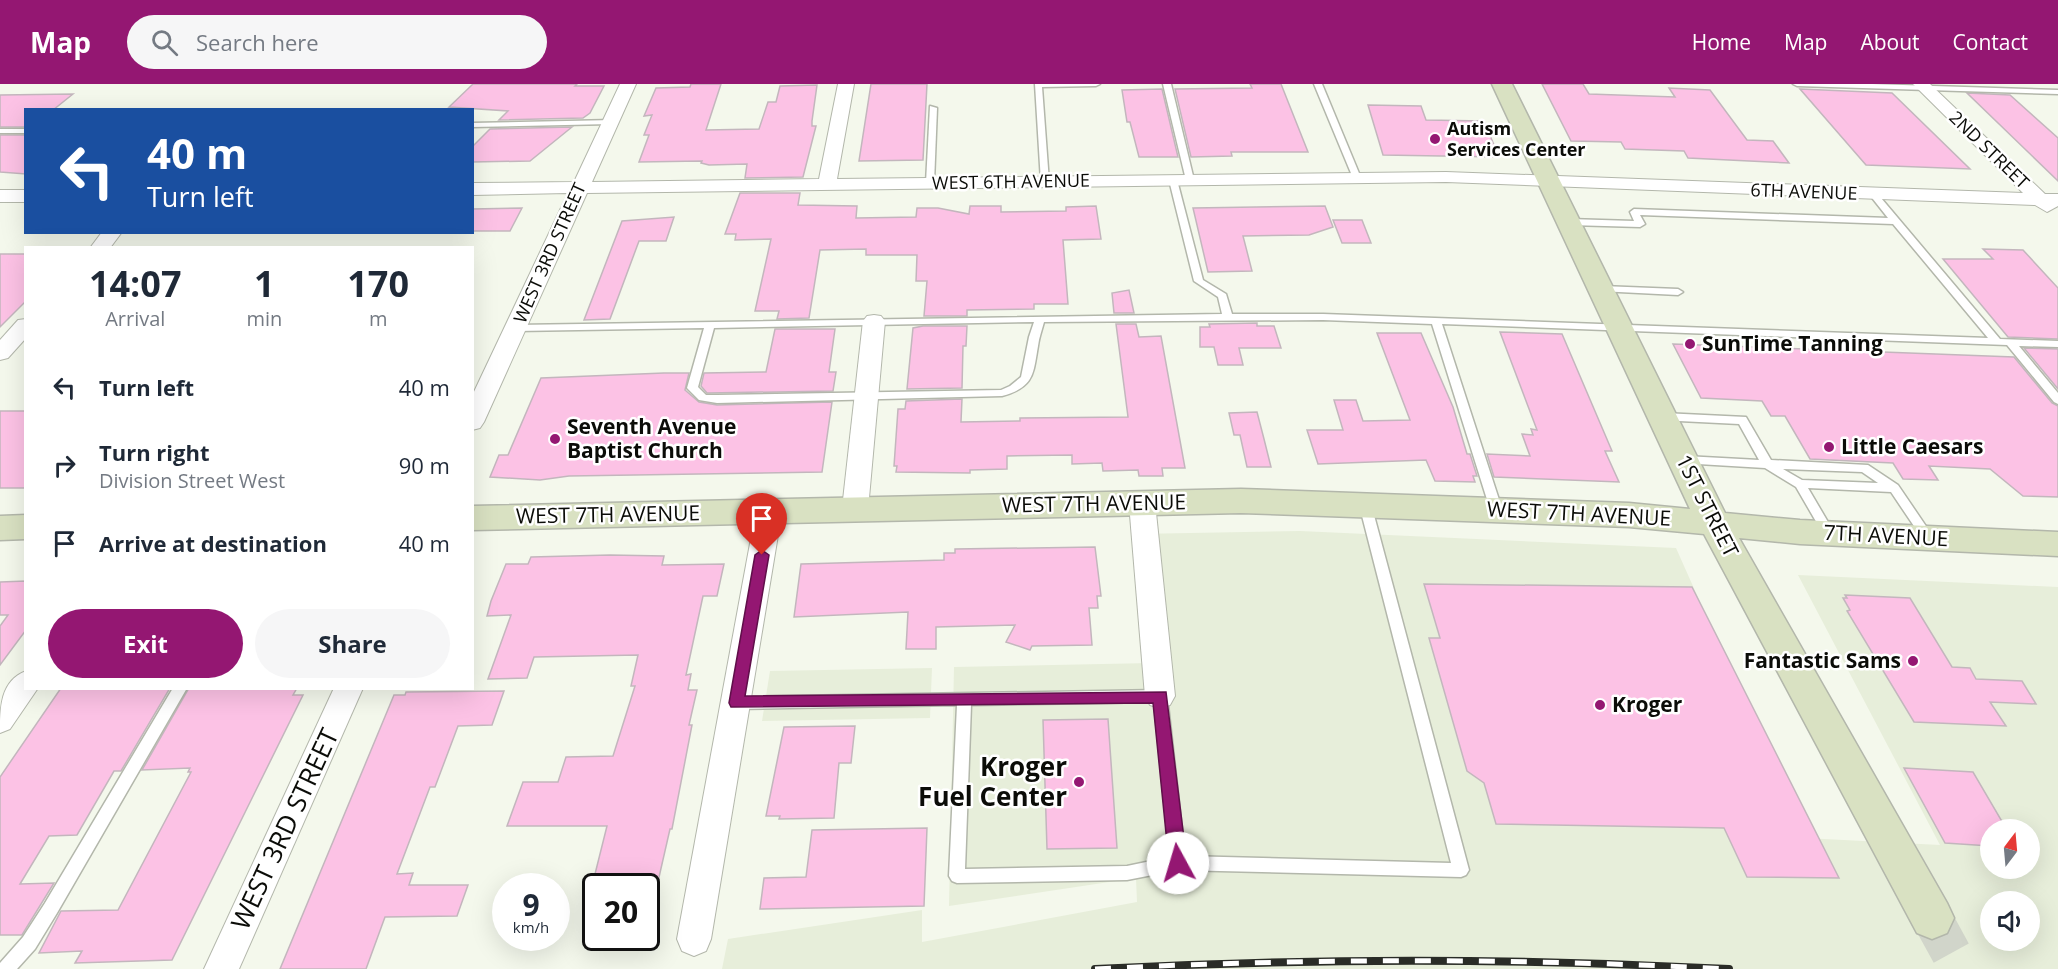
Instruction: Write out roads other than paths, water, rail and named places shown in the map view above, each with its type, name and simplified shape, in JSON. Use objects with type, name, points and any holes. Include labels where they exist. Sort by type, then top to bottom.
[{"type":"street","name":"WEST 3RD STREET","points":[[474,418],[628,84]]},
{"type":"street","points":[[827,185],[846,84]]},
{"type":"street","name":"1ST STREET","points":[[1502,84],[1714,523],[1932,918]]},
{"type":"street","name":"2ND STREET","points":[[1922,86],[2049,200],[2058,216]]},
{"type":"street","name":"WEST 6TH AVENUE","points":[[474,189],[1446,177],[1550,182]]},
{"type":"street","name":"6TH AVENUE","points":[[1550,182],[2049,200]]},
{"type":"street","points":[[0,196],[24,196]]},
{"type":"street","points":[[101,246],[111,234]]},
{"type":"street","points":[[855,509],[874,321]]},
{"type":"street","points":[[0,353],[24,327]]},
{"type":"street","points":[[1142,503],[1161,696]]},
{"type":"street","name":"WEST 7TH AVENUE","points":[[474,518],[1142,503],[1365,504],[1629,515],[1714,523]]},
{"type":"street","points":[[694,939],[770,512]]},
{"type":"street","name":"7TH AVENUE","points":[[1714,523],[1829,534],[2058,544]]},
{"type":"street","points":[[0,528],[24,527]]},
{"type":"street","points":[[0,720],[24,686]]},
{"type":"street","name":"WEST 3RD STREET","points":[[221,969],[348,690]]},
{"type":"lane","points":[[1045,182],[1038,85],[1096,84]]},
{"type":"lane","points":[[1167,84],[1199,281],[1223,296],[1228,317]]},
{"type":"lane","points":[[1318,84],[1357,178]]},
{"type":"lane","points":[[1797,84],[1922,86],[2058,92]]},
{"type":"lane","points":[[930,183],[933,108]]},
{"type":"lane","points":[[474,124],[610,122]]},
{"type":"lane","points":[[0,131],[24,131]]},
{"type":"lane","points":[[1873,194],[1997,342]]},
{"type":"lane","points":[[1569,222],[1640,224],[1634,212],[1895,221]]},
{"type":"lane","points":[[1602,289],[1678,292]]},
{"type":"lane","points":[[516,328],[1228,317],[1436,321],[2058,344]]},
{"type":"lane","points":[[710,324],[692,388],[703,398],[1002,393],[1016,389],[1031,370],[1034,338],[1040,320]]},
{"type":"lane","points":[[1436,321],[1496,509]]},
{"type":"lane","points":[[2011,343],[2058,400]]},
{"type":"lane","points":[[1663,417],[1742,420],[1767,464],[1800,484],[1829,534]]},
{"type":"lane","points":[[1683,460],[1864,468],[1894,488],[1928,538]]},
{"type":"lane","points":[[1800,484],[1894,488]]},
{"type":"lane","points":[[964,698],[957,876],[1127,873],[1178,863],[1461,870],[1365,504]]},
{"type":"lane","points":[[6,969],[29,943],[51,908],[179,690]]},
{"type":"lane","points":[[736,703],[1161,696],[1178,863]]},
{"type":"tunnel","points":[[1932,918],[1960,969]]},
{"type":"railway","points":[[1095,969],[1333,961],[1491,961],[1729,969]]},
{"type":"place","name":"Autism Services Center","points":[[1435,139]]},
{"type":"place","name":"SunTime Tanning","points":[[1690,344]]},
{"type":"place","name":"Seventh Avenue Baptist Church","points":[[555,439]]},
{"type":"place","name":"Little Caesars","points":[[1829,447]]},
{"type":"place","name":"Fantastic Sams","points":[[1913,661]]},
{"type":"place","name":"Kroger","points":[[1600,705]]},
{"type":"place","name":"Kroger Fuel Center","points":[[1079,782]]}]
